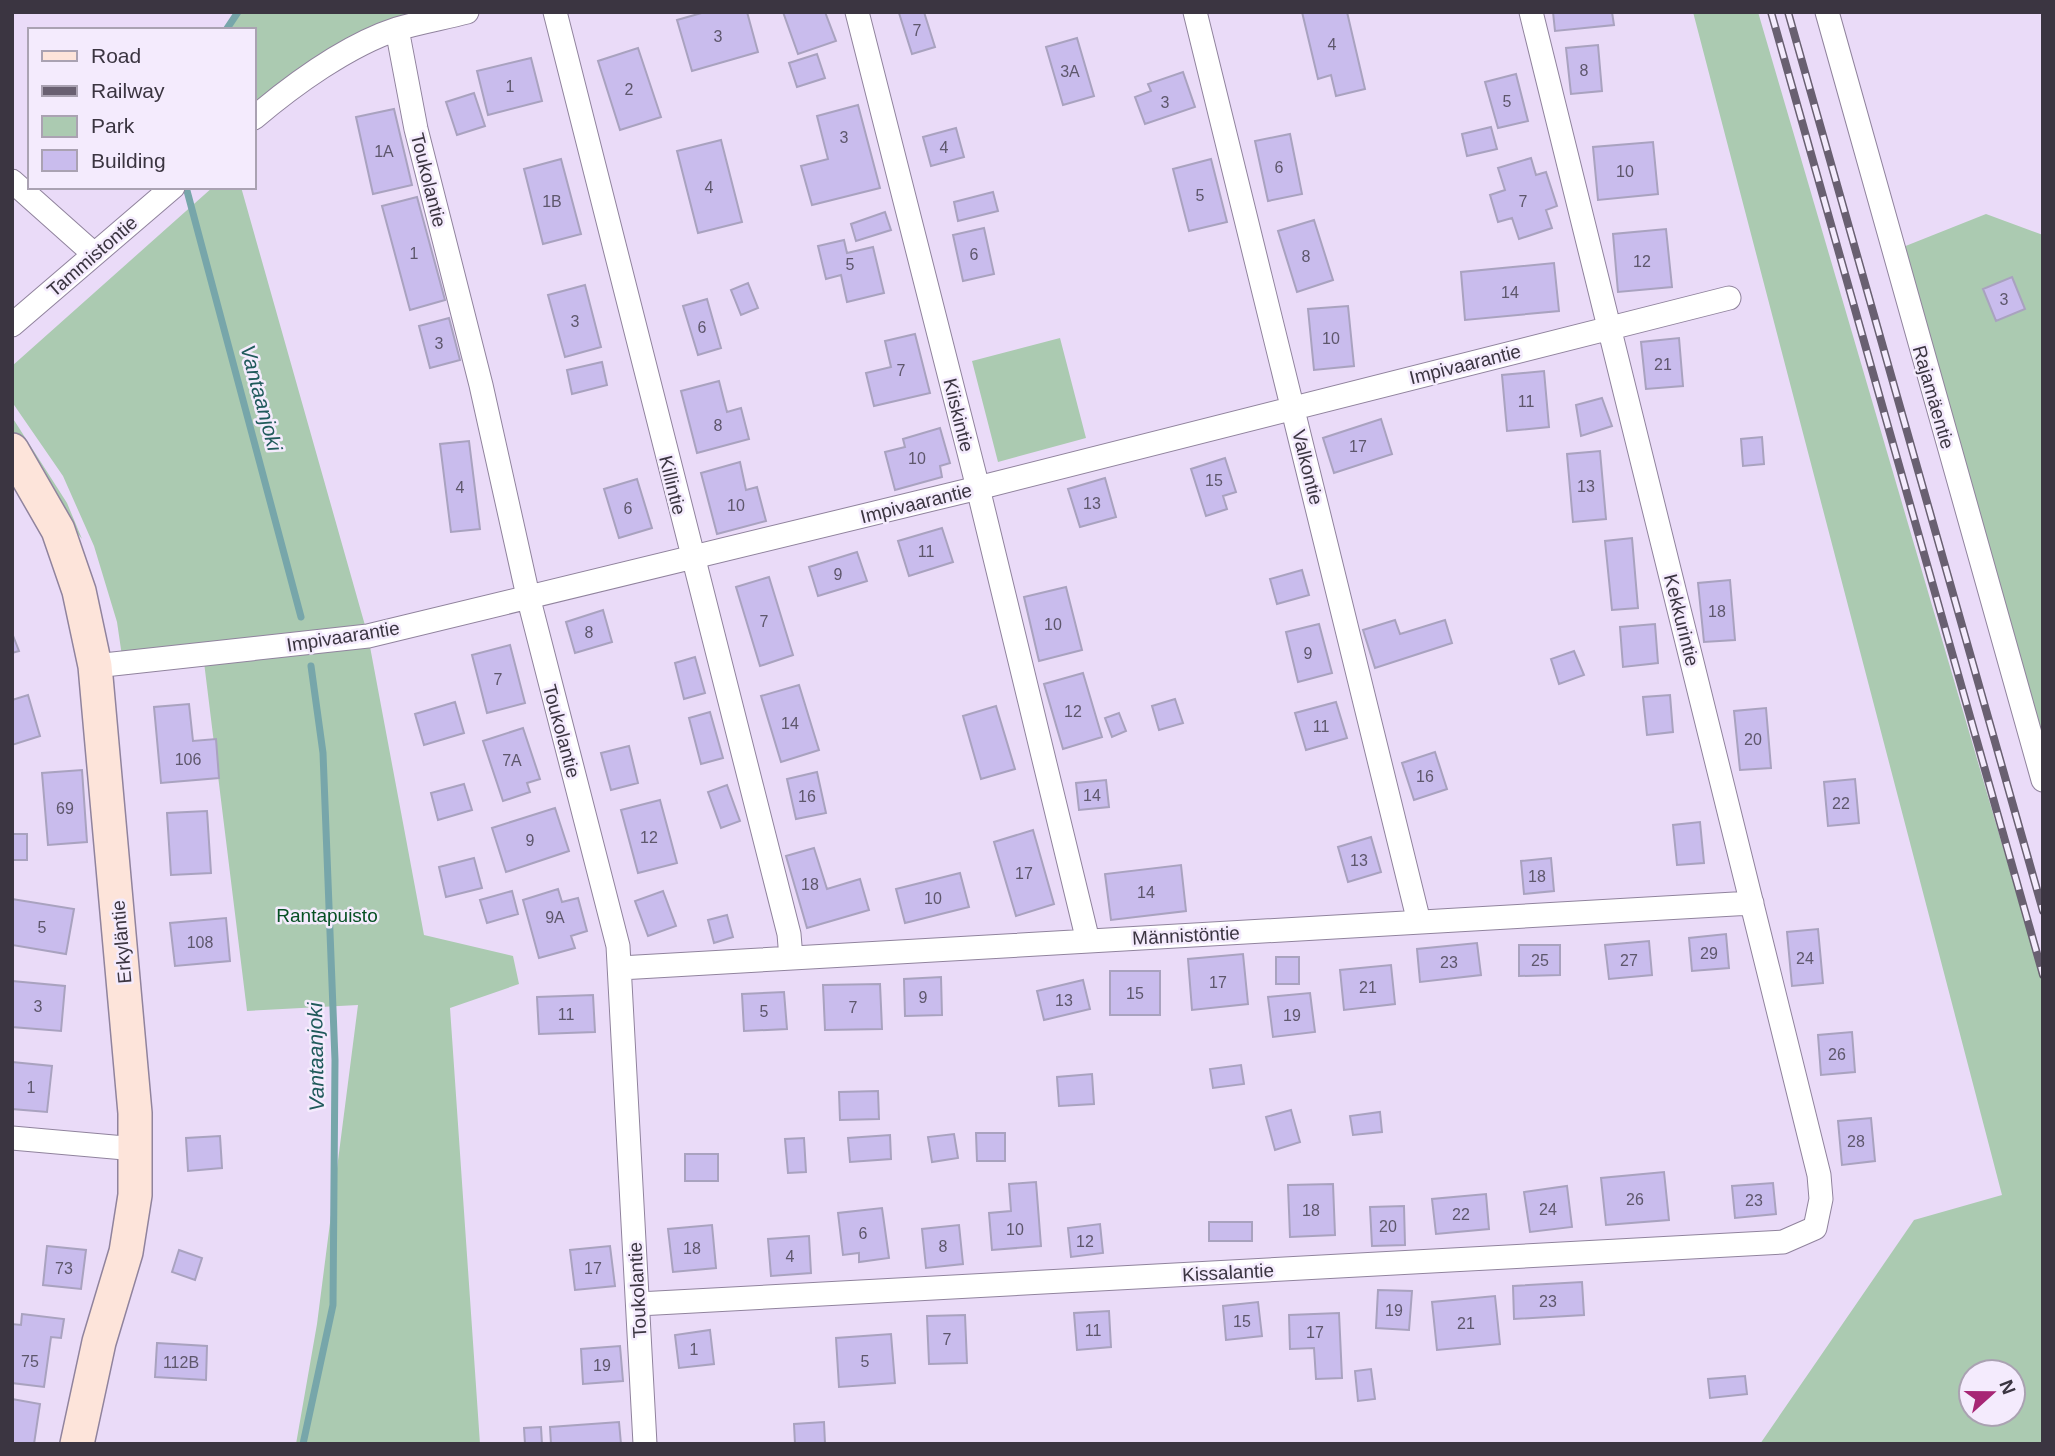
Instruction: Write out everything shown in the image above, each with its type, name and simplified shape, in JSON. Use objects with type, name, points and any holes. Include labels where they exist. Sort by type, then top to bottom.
[{"type":"street","points":[[256,116],[309,76],[397,29],[467,12]]},
{"type":"street","name":"Killintie","points":[[555,12],[691,557],[789,934],[791,958]]},
{"type":"street","name":"Kiiskintie","points":[[857,12],[978,488],[1088,941]]},
{"type":"street","name":"Valkontie","points":[[1195,12],[1419,922]]},
{"type":"street","name":"Kekkurintie","points":[[1531,12],[1819,1175],[1821,1199],[1815,1228]]},
{"type":"street","name":"Rajamäentie","points":[[1827,12],[2043,780]]},
{"type":"street","name":"Toukolantie","points":[[397,29],[416,129],[481,385],[528,596],[618,946],[645,1444]]},
{"type":"street","points":[[12,181],[94,254]]},
{"type":"street","name":"Tammistontie","points":[[12,325],[171,189]]},
{"type":"street","name":"Impivaarantie","points":[[95,666],[368,636],[978,488],[1729,298]]},
{"type":"street","name":"Erkyläntie","points":[[12,450],[58,530],[79,591],[95,666],[117,886],[136,1149],[135,1195],[126,1252],[99,1342],[77,1444]]},
{"type":"street","name":"Männistöntie","points":[[620,968],[1752,903]]},
{"type":"street","points":[[12,1138],[64,1145],[136,1149]]},
{"type":"street","name":"Kissalantie","points":[[638,1304],[1783,1242],[1815,1228]]},
{"type":"green space","points":[[238,12],[440,12],[382,27],[256,119],[256,28],[227,28]]},
{"type":"green space","points":[[1693,12],[1758,12],[2043,984],[2043,1444],[1760,1444],[1914,1220],[2002,1195]]},
{"type":"green space","name":"Rantapuisto","points":[[211,189],[242,189],[368,636],[424,935],[513,956],[519,984],[450,1008],[480,1444],[296,1444],[317,1324],[358,1005],[247,1011],[203,654],[123,663],[117,622],[94,546],[63,476],[12,402],[12,366]]},
{"type":"green space","points":[[1986,214],[2043,235],[2043,780],[1893,251]]},
{"type":"green space","points":[[1060,338],[1086,438],[998,462],[972,361]]},
{"type":"green space","points":[[12,417],[67,503],[82,539],[58,508],[12,434]]},
{"type":"building","points":[[705,12],[747,12],[758,52],[692,71],[677,20]]},
{"type":"building","points":[[783,12],[825,12],[836,41],[798,54]]},
{"type":"building","points":[[924,12],[935,47],[912,54],[899,13]]},
{"type":"building","points":[[1302,12],[1347,12],[1365,89],[1336,96],[1331,75],[1318,79]]},
{"type":"building","points":[[1553,12],[1612,12],[1614,25],[1555,31]]},
{"type":"building","points":[[1077,38],[1094,96],[1063,105],[1046,47]]},
{"type":"building","points":[[1598,45],[1602,91],[1571,94],[1566,48]]},
{"type":"building","points":[[638,48],[661,117],[620,130],[598,61]]},
{"type":"building","points":[[817,54],[825,78],[797,87],[789,63]]},
{"type":"building","points":[[531,58],[542,101],[488,115],[477,71]]},
{"type":"building","points":[[1183,72],[1195,107],[1145,124],[1135,97],[1151,91],[1148,84]]},
{"type":"building","points":[[1516,74],[1528,121],[1498,128],[1485,82]]},
{"type":"building","points":[[474,93],[485,126],[457,135],[446,102]]},
{"type":"building","points":[[858,105],[880,188],[812,205],[801,166],[828,159],[817,116]]},
{"type":"building","points":[[394,109],[412,185],[373,194],[356,117]]},
{"type":"building","points":[[1491,127],[1497,149],[1467,156],[1462,134]]},
{"type":"building","points":[[956,128],[964,157],[931,166],[923,137]]},
{"type":"building","points":[[1290,134],[1302,194],[1268,201],[1255,141]]},
{"type":"building","points":[[721,140],[742,222],[698,233],[677,151]]},
{"type":"building","points":[[1653,142],[1658,194],[1598,200],[1593,147]]},
{"type":"building","points":[[1531,158],[1536,175],[1546,172],[1557,206],[1546,210],[1552,228],[1519,239],[1512,218],[1498,222],[1490,195],[1505,190],[1498,168]]},
{"type":"building","points":[[561,159],[581,234],[543,244],[524,169]]},
{"type":"building","points":[[1211,159],[1227,222],[1189,231],[1173,169]]},
{"type":"building","points":[[993,192],[998,211],[958,221],[954,202]]},
{"type":"building","points":[[417,197],[445,300],[410,310],[382,206]]},
{"type":"building","points":[[885,212],[891,230],[856,241],[851,224]]},
{"type":"building","points":[[1314,220],[1333,280],[1297,292],[1278,231]]},
{"type":"building","points":[[984,228],[994,274],[963,281],[953,235]]},
{"type":"building","points":[[1666,229],[1672,287],[1618,292],[1613,234]]},
{"type":"building","points":[[844,240],[847,253],[873,247],[884,293],[847,302],[841,275],[826,279],[818,246]]},
{"type":"building","points":[[1554,263],[1559,311],[1465,320],[1461,272]]},
{"type":"building","points":[[2012,277],[2025,309],[1996,321],[1983,289]]},
{"type":"building","points":[[748,283],[758,308],[741,315],[731,290]]},
{"type":"building","points":[[585,285],[601,347],[565,357],[548,295]]},
{"type":"building","points":[[707,299],[721,348],[698,355],[683,306]]},
{"type":"building","points":[[1348,306],[1354,366],[1314,370],[1308,309]]},
{"type":"building","points":[[449,318],[460,360],[430,368],[419,326]]},
{"type":"building","points":[[915,334],[930,393],[874,406],[866,373],[891,367],[885,341]]},
{"type":"building","points":[[1679,338],[1683,386],[1646,389],[1641,342]]},
{"type":"building","points":[[602,362],[607,385],[572,394],[567,370]]},
{"type":"building","points":[[1544,371],[1549,427],[1507,431],[1502,375]]},
{"type":"building","points":[[719,381],[727,412],[741,408],[749,439],[697,453],[681,391]]},
{"type":"building","points":[[1602,398],[1612,426],[1581,436],[1576,405]]},
{"type":"building","points":[[1381,419],[1392,454],[1334,473],[1323,438]]},
{"type":"building","points":[[940,428],[950,463],[940,466],[942,477],[895,490],[885,452],[905,447],[903,439]]},
{"type":"building","points":[[1762,437],[1764,464],[1743,466],[1741,439]]},
{"type":"building","points":[[469,441],[480,529],[451,532],[440,444]]},
{"type":"building","points":[[1600,451],[1606,519],[1573,522],[1567,454]]},
{"type":"building","points":[[1225,458],[1236,492],[1223,496],[1227,509],[1206,516],[1191,469]]},
{"type":"building","points":[[740,462],[746,490],[757,487],[766,521],[717,534],[701,473]]},
{"type":"building","points":[[1105,478],[1116,517],[1080,527],[1068,489]]},
{"type":"building","points":[[637,479],[652,528],[619,538],[604,489]]},
{"type":"building","points":[[942,528],[953,562],[909,576],[898,541]]},
{"type":"building","points":[[1632,538],[1638,608],[1612,610],[1605,541]]},
{"type":"building","points":[[857,552],[867,581],[818,596],[809,567]]},
{"type":"building","points":[[1302,570],[1309,595],[1277,604],[1270,579]]},
{"type":"building","points":[[769,577],[793,655],[760,666],[736,587]]},
{"type":"building","points":[[1730,580],[1735,640],[1704,642],[1698,583]]},
{"type":"building","points":[[1066,587],[1082,650],[1039,661],[1024,597]]},
{"type":"building","points":[[603,610],[612,642],[575,653],[566,622]]},
{"type":"building","points":[[1395,620],[1400,634],[1445,620],[1452,643],[1375,668],[1363,630]]},
{"type":"building","points":[[1319,624],[1332,673],[1298,682],[1286,632]]},
{"type":"building","points":[[1655,624],[1658,663],[1623,667],[1620,627]]},
{"type":"building","points":[[12,633],[19,651],[12,653]]},
{"type":"building","points":[[510,645],[525,703],[487,713],[472,655]]},
{"type":"building","points":[[1574,651],[1584,675],[1559,684],[1551,659]]},
{"type":"building","points":[[695,657],[705,693],[684,699],[675,663]]},
{"type":"building","points":[[1083,673],[1102,737],[1063,749],[1044,684]]},
{"type":"building","points":[[799,685],[819,750],[781,762],[761,696]]},
{"type":"building","points":[[28,695],[40,736],[12,745],[12,700]]},
{"type":"building","points":[[1670,695],[1673,732],[1647,735],[1643,697]]},
{"type":"building","points":[[1175,699],[1183,723],[1159,730],[1152,706]]},
{"type":"building","points":[[455,702],[464,733],[424,745],[415,714]]},
{"type":"building","points":[[1336,702],[1347,738],[1306,750],[1295,713]]},
{"type":"building","points":[[189,704],[193,741],[216,739],[219,778],[161,783],[154,707]]},
{"type":"building","points":[[996,706],[1015,769],[981,779],[963,716]]},
{"type":"building","points":[[1766,708],[1771,768],[1740,770],[1734,711]]},
{"type":"building","points":[[710,712],[723,758],[701,764],[689,718]]},
{"type":"building","points":[[1119,713],[1126,731],[1112,737],[1105,718]]},
{"type":"building","points":[[523,728],[540,779],[527,783],[530,792],[503,801],[483,741]]},
{"type":"building","points":[[629,746],[638,783],[611,790],[601,753]]},
{"type":"building","points":[[1435,752],[1447,789],[1414,800],[1402,763]]},
{"type":"building","points":[[82,770],[87,842],[48,845],[42,773]]},
{"type":"building","points":[[817,772],[826,813],[796,819],[787,779]]},
{"type":"building","points":[[1855,779],[1859,823],[1828,826],[1824,782]]},
{"type":"building","points":[[1106,780],[1109,807],[1079,810],[1076,783]]},
{"type":"building","points":[[464,784],[472,810],[438,820],[431,793]]},
{"type":"building","points":[[727,785],[740,821],[721,828],[708,792]]},
{"type":"building","points":[[660,800],[677,863],[638,873],[621,810]]},
{"type":"building","points":[[555,808],[569,851],[506,872],[492,828]]},
{"type":"building","points":[[207,811],[211,873],[171,875],[167,813]]},
{"type":"building","points":[[1700,822],[1704,863],[1677,865],[1673,825]]},
{"type":"building","points":[[1033,830],[1054,904],[1016,916],[994,842]]},
{"type":"building","points":[[12,834],[27,834],[27,860],[12,860]]},
{"type":"building","points":[[1371,837],[1381,872],[1348,882],[1338,847]]},
{"type":"building","points":[[814,848],[827,889],[860,879],[869,910],[807,928],[786,856]]},
{"type":"building","points":[[474,858],[482,888],[446,897],[439,867]]},
{"type":"building","points":[[1551,858],[1554,891],[1524,894],[1521,861]]},
{"type":"building","points":[[1181,865],[1186,911],[1111,920],[1105,874]]},
{"type":"building","points":[[960,873],[969,907],[905,923],[896,889]]},
{"type":"building","points":[[558,889],[562,902],[578,898],[587,931],[571,936],[575,948],[539,958],[523,900]]},
{"type":"building","points":[[512,891],[518,914],[487,923],[480,900]]},
{"type":"building","points":[[663,891],[676,926],[648,936],[635,901]]},
{"type":"building","points":[[12,899],[74,909],[66,954],[12,945]]},
{"type":"building","points":[[727,915],[733,937],[714,943],[708,920]]},
{"type":"building","points":[[226,918],[230,961],[175,966],[170,923]]},
{"type":"building","points":[[1818,929],[1823,983],[1792,986],[1787,932]]},
{"type":"building","points":[[1726,934],[1729,968],[1692,971],[1689,938]]},
{"type":"building","points":[[1649,941],[1652,975],[1609,979],[1605,945]]},
{"type":"building","points":[[1477,943],[1481,975],[1420,982],[1417,949]]},
{"type":"building","points":[[1519,945],[1560,945],[1560,975],[1519,976]]},
{"type":"building","points":[[1243,954],[1248,1004],[1192,1010],[1188,959]]},
{"type":"building","points":[[1276,957],[1299,957],[1299,984],[1276,984]]},
{"type":"building","points":[[1391,965],[1395,1004],[1344,1010],[1340,970]]},
{"type":"building","points":[[1110,971],[1160,971],[1160,1015],[1110,1015]]},
{"type":"building","points":[[941,977],[942,1015],[905,1016],[904,979]]},
{"type":"building","points":[[1083,980],[1090,1009],[1044,1020],[1037,991]]},
{"type":"building","points":[[12,981],[65,986],[61,1031],[12,1027]]},
{"type":"building","points":[[880,984],[882,1029],[825,1030],[823,985]]},
{"type":"building","points":[[784,992],[787,1029],[744,1031],[742,994]]},
{"type":"building","points":[[1310,993],[1315,1032],[1273,1037],[1268,997]]},
{"type":"building","points":[[593,995],[595,1032],[539,1034],[537,997]]},
{"type":"building","points":[[1852,1032],[1855,1072],[1821,1075],[1818,1035]]},
{"type":"building","points":[[12,1062],[52,1066],[47,1112],[12,1109]]},
{"type":"building","points":[[1241,1065],[1244,1084],[1213,1088],[1210,1069]]},
{"type":"building","points":[[1092,1074],[1094,1104],[1059,1106],[1057,1077]]},
{"type":"building","points":[[878,1091],[879,1119],[840,1120],[839,1092]]},
{"type":"building","points":[[1291,1110],[1300,1142],[1275,1150],[1266,1117]]},
{"type":"building","points":[[1380,1112],[1382,1132],[1353,1135],[1350,1116]]},
{"type":"building","points":[[1871,1118],[1875,1161],[1842,1165],[1838,1121]]},
{"type":"building","points":[[976,1133],[1005,1133],[1005,1161],[977,1161]]},
{"type":"building","points":[[954,1134],[958,1158],[932,1162],[928,1137]]},
{"type":"building","points":[[890,1135],[891,1159],[850,1162],[848,1138]]},
{"type":"building","points":[[220,1136],[222,1168],[188,1171],[186,1138]]},
{"type":"building","points":[[804,1138],[806,1172],[788,1173],[785,1139]]},
{"type":"building","points":[[685,1154],[718,1154],[718,1181],[685,1181]]},
{"type":"building","points":[[1664,1172],[1669,1220],[1606,1225],[1601,1178]]},
{"type":"building","points":[[1036,1182],[1041,1246],[992,1250],[989,1213],[1011,1211],[1009,1184]]},
{"type":"building","points":[[1773,1183],[1776,1214],[1735,1218],[1732,1186]]},
{"type":"building","points":[[1333,1184],[1335,1235],[1290,1237],[1288,1185]]},
{"type":"building","points":[[1567,1186],[1572,1227],[1530,1232],[1524,1192]]},
{"type":"building","points":[[1486,1194],[1489,1229],[1436,1234],[1432,1199]]},
{"type":"building","points":[[1404,1206],[1405,1245],[1372,1246],[1370,1207]]},
{"type":"building","points":[[882,1208],[889,1258],[859,1262],[859,1253],[843,1255],[838,1213]]},
{"type":"building","points":[[1209,1222],[1252,1222],[1252,1241],[1209,1241]]},
{"type":"building","points":[[1100,1224],[1103,1253],[1071,1257],[1068,1228]]},
{"type":"building","points":[[712,1225],[716,1268],[673,1272],[668,1229]]},
{"type":"building","points":[[959,1225],[963,1264],[926,1268],[922,1229]]},
{"type":"building","points":[[809,1236],[811,1273],[771,1276],[768,1239]]},
{"type":"building","points":[[47,1246],[86,1250],[81,1289],[43,1285]]},
{"type":"building","points":[[610,1246],[615,1286],[575,1290],[570,1250]]},
{"type":"building","points":[[179,1250],[202,1258],[195,1280],[172,1272]]},
{"type":"building","points":[[1582,1282],[1584,1315],[1514,1319],[1513,1286]]},
{"type":"building","points":[[1378,1290],[1412,1291],[1409,1330],[1376,1328]]},
{"type":"building","points":[[1495,1296],[1500,1344],[1437,1350],[1432,1302]]},
{"type":"building","points":[[1258,1302],[1262,1336],[1226,1340],[1223,1306]]},
{"type":"building","points":[[1109,1311],[1111,1347],[1077,1350],[1074,1313]]},
{"type":"building","points":[[1339,1313],[1342,1378],[1316,1379],[1314,1348],[1290,1349],[1289,1315]]},
{"type":"building","points":[[22,1314],[64,1319],[61,1338],[51,1337],[44,1387],[12,1383],[12,1324],[21,1325]]},
{"type":"building","points":[[965,1315],[967,1363],[929,1364],[927,1316]]},
{"type":"building","points":[[710,1330],[714,1364],[679,1368],[675,1335]]},
{"type":"building","points":[[891,1334],[895,1383],[839,1387],[836,1338]]},
{"type":"building","points":[[157,1343],[207,1346],[206,1380],[155,1377]]},
{"type":"building","points":[[620,1346],[623,1381],[583,1384],[581,1349]]},
{"type":"building","points":[[1371,1369],[1375,1399],[1358,1401],[1355,1371]]},
{"type":"building","points":[[1745,1376],[1747,1394],[1710,1398],[1708,1379]]},
{"type":"building","points":[[12,1399],[40,1404],[34,1444],[12,1444]]},
{"type":"building","points":[[619,1422],[621,1444],[551,1444],[550,1427]]},
{"type":"building","points":[[824,1422],[825,1444],[795,1444],[794,1424]]},
{"type":"building","points":[[541,1427],[542,1444],[525,1444],[524,1428]]},
{"type":"waterway","name":"Vantaanjoki","points":[[227,28],[238,12]]},
{"type":"waterway","name":"Vantaanjoki","points":[[187,189],[301,617]]},
{"type":"waterway","name":"Vantaanjoki","points":[[303,1444],[333,1305],[335,1060],[323,753],[311,666]]},
{"type":"railway","points":[[1771,12],[2043,975]]},
{"type":"railway","points":[[1788,12],[2043,911]]}]
